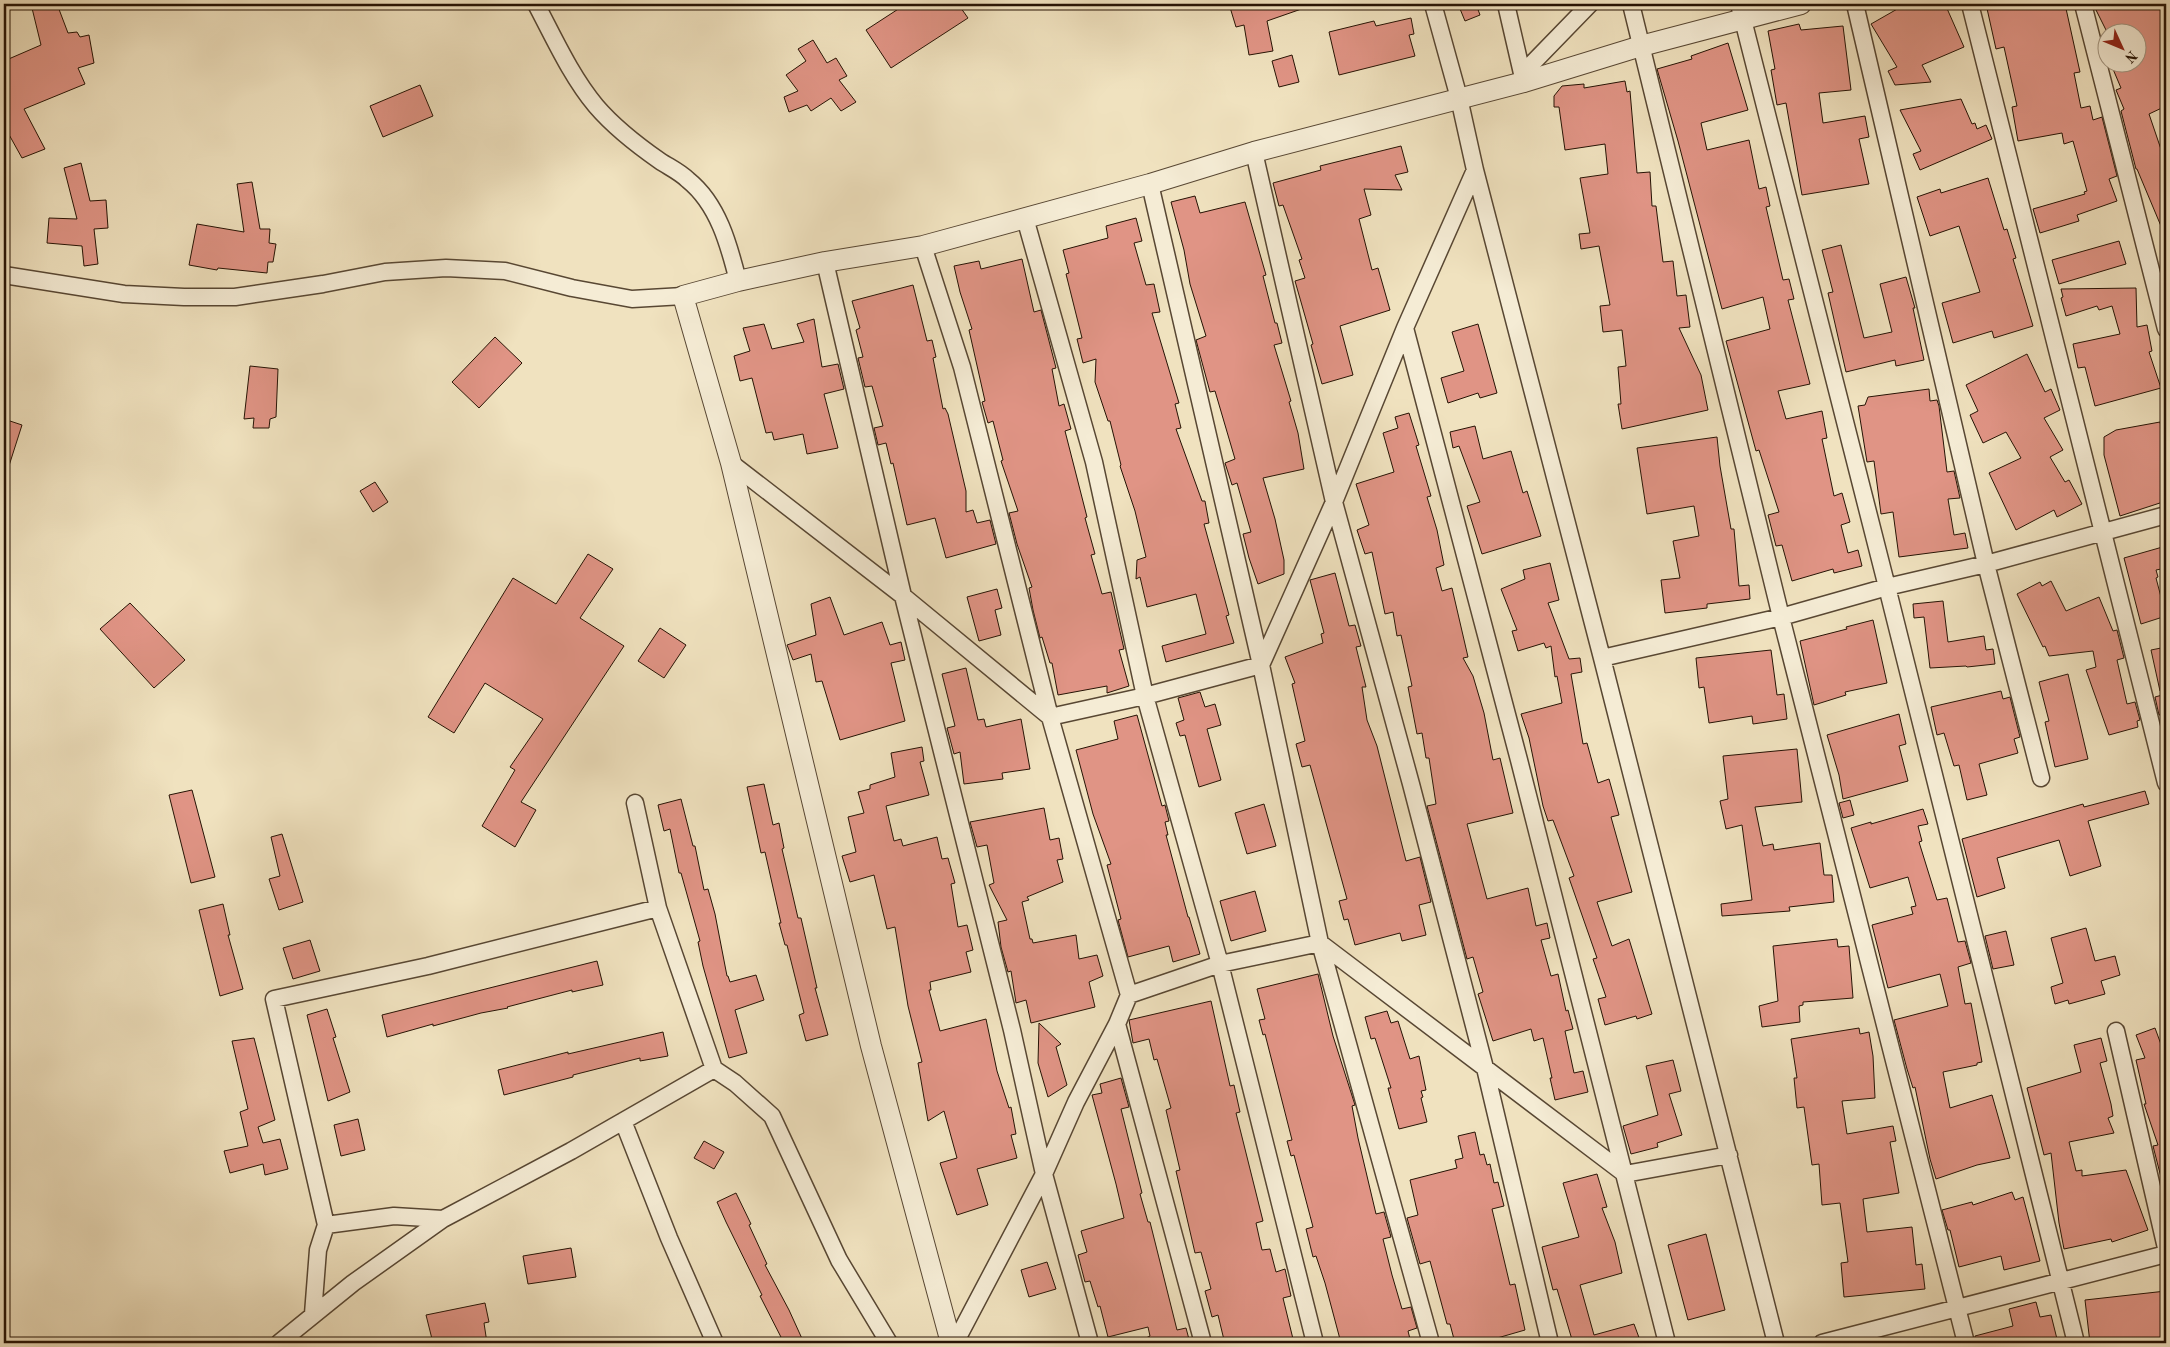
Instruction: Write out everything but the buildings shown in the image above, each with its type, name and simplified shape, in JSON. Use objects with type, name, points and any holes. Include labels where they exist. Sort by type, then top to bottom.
[{"type":"street","points":[[536,4],[573,73],[596,106],[628,137],[689,180],[708,202],[720,224],[730,250],[738,281]]},
{"type":"street","points":[[1433,4],[1459,98],[1475,170],[1602,658],[1776,1343]]},
{"type":"street","points":[[1506,4],[1524,77]]},
{"type":"street","points":[[1524,77],[1590,4]]},
{"type":"street","points":[[1631,4],[1781,617],[1966,1343]]},
{"type":"street","points":[[4,274],[124,294],[235,297],[323,284],[385,272],[446,268],[505,271],[572,288],[632,300],[683,296],[738,281],[825,262],[923,246],[1150,184],[1254,152],[1459,98],[1524,77],[1641,46],[1741,11],[1801,4]]},
{"type":"street","points":[[1855,4],[1986,564],[2041,778]]},
{"type":"street","points":[[1970,4],[2166,783]]},
{"type":"street","points":[[2083,4],[2166,329]]},
{"type":"street","points":[[1741,11],[2076,1343]]},
{"type":"street","points":[[1254,152],[1334,502],[1485,1068],[1550,1343]]},
{"type":"street","points":[[1261,665],[1334,502],[1405,328],[1475,170]]},
{"type":"street","points":[[1150,184],[1261,665],[1320,943],[1431,1343]]},
{"type":"street","points":[[1025,218],[1094,462],[1145,696],[1220,964],[1315,1343]]},
{"type":"street","points":[[923,246],[962,366],[1050,717],[1129,995],[1117,1024],[1076,1102],[1044,1174],[955,1343]]},
{"type":"street","points":[[825,262],[903,596],[1012,1030],[1044,1174],[1090,1343]]},
{"type":"street","points":[[683,296],[731,463],[871,1046],[951,1343]]},
{"type":"street","points":[[1405,328],[1626,1174],[1667,1343]]},
{"type":"street","points":[[731,463],[903,596],[1050,717]]},
{"type":"street","points":[[1602,658],[1781,617],[1887,587],[1986,564],[2166,516]]},
{"type":"street","points":[[1050,717],[1145,696],[1261,665]]},
{"type":"street","points":[[634,803],[658,908],[714,1069],[735,1083],[772,1116],[839,1260],[889,1343]]},
{"type":"street","points":[[313,1314],[318,1250],[326,1225],[274,999],[428,966],[658,908]]},
{"type":"street","points":[[1129,995],[1220,964],[1320,943],[1626,1174],[1729,1155]]},
{"type":"street","points":[[1117,1024],[1203,1343]]},
{"type":"street","points":[[2116,1031],[2166,1248]]},
{"type":"street","points":[[279,1343],[353,1283],[443,1219],[714,1069]]},
{"type":"street","points":[[623,1121],[668,1238],[715,1343]]},
{"type":"street","points":[[326,1225],[394,1216],[443,1219]]},
{"type":"street","points":[[1822,1343],[2166,1254]]}]
